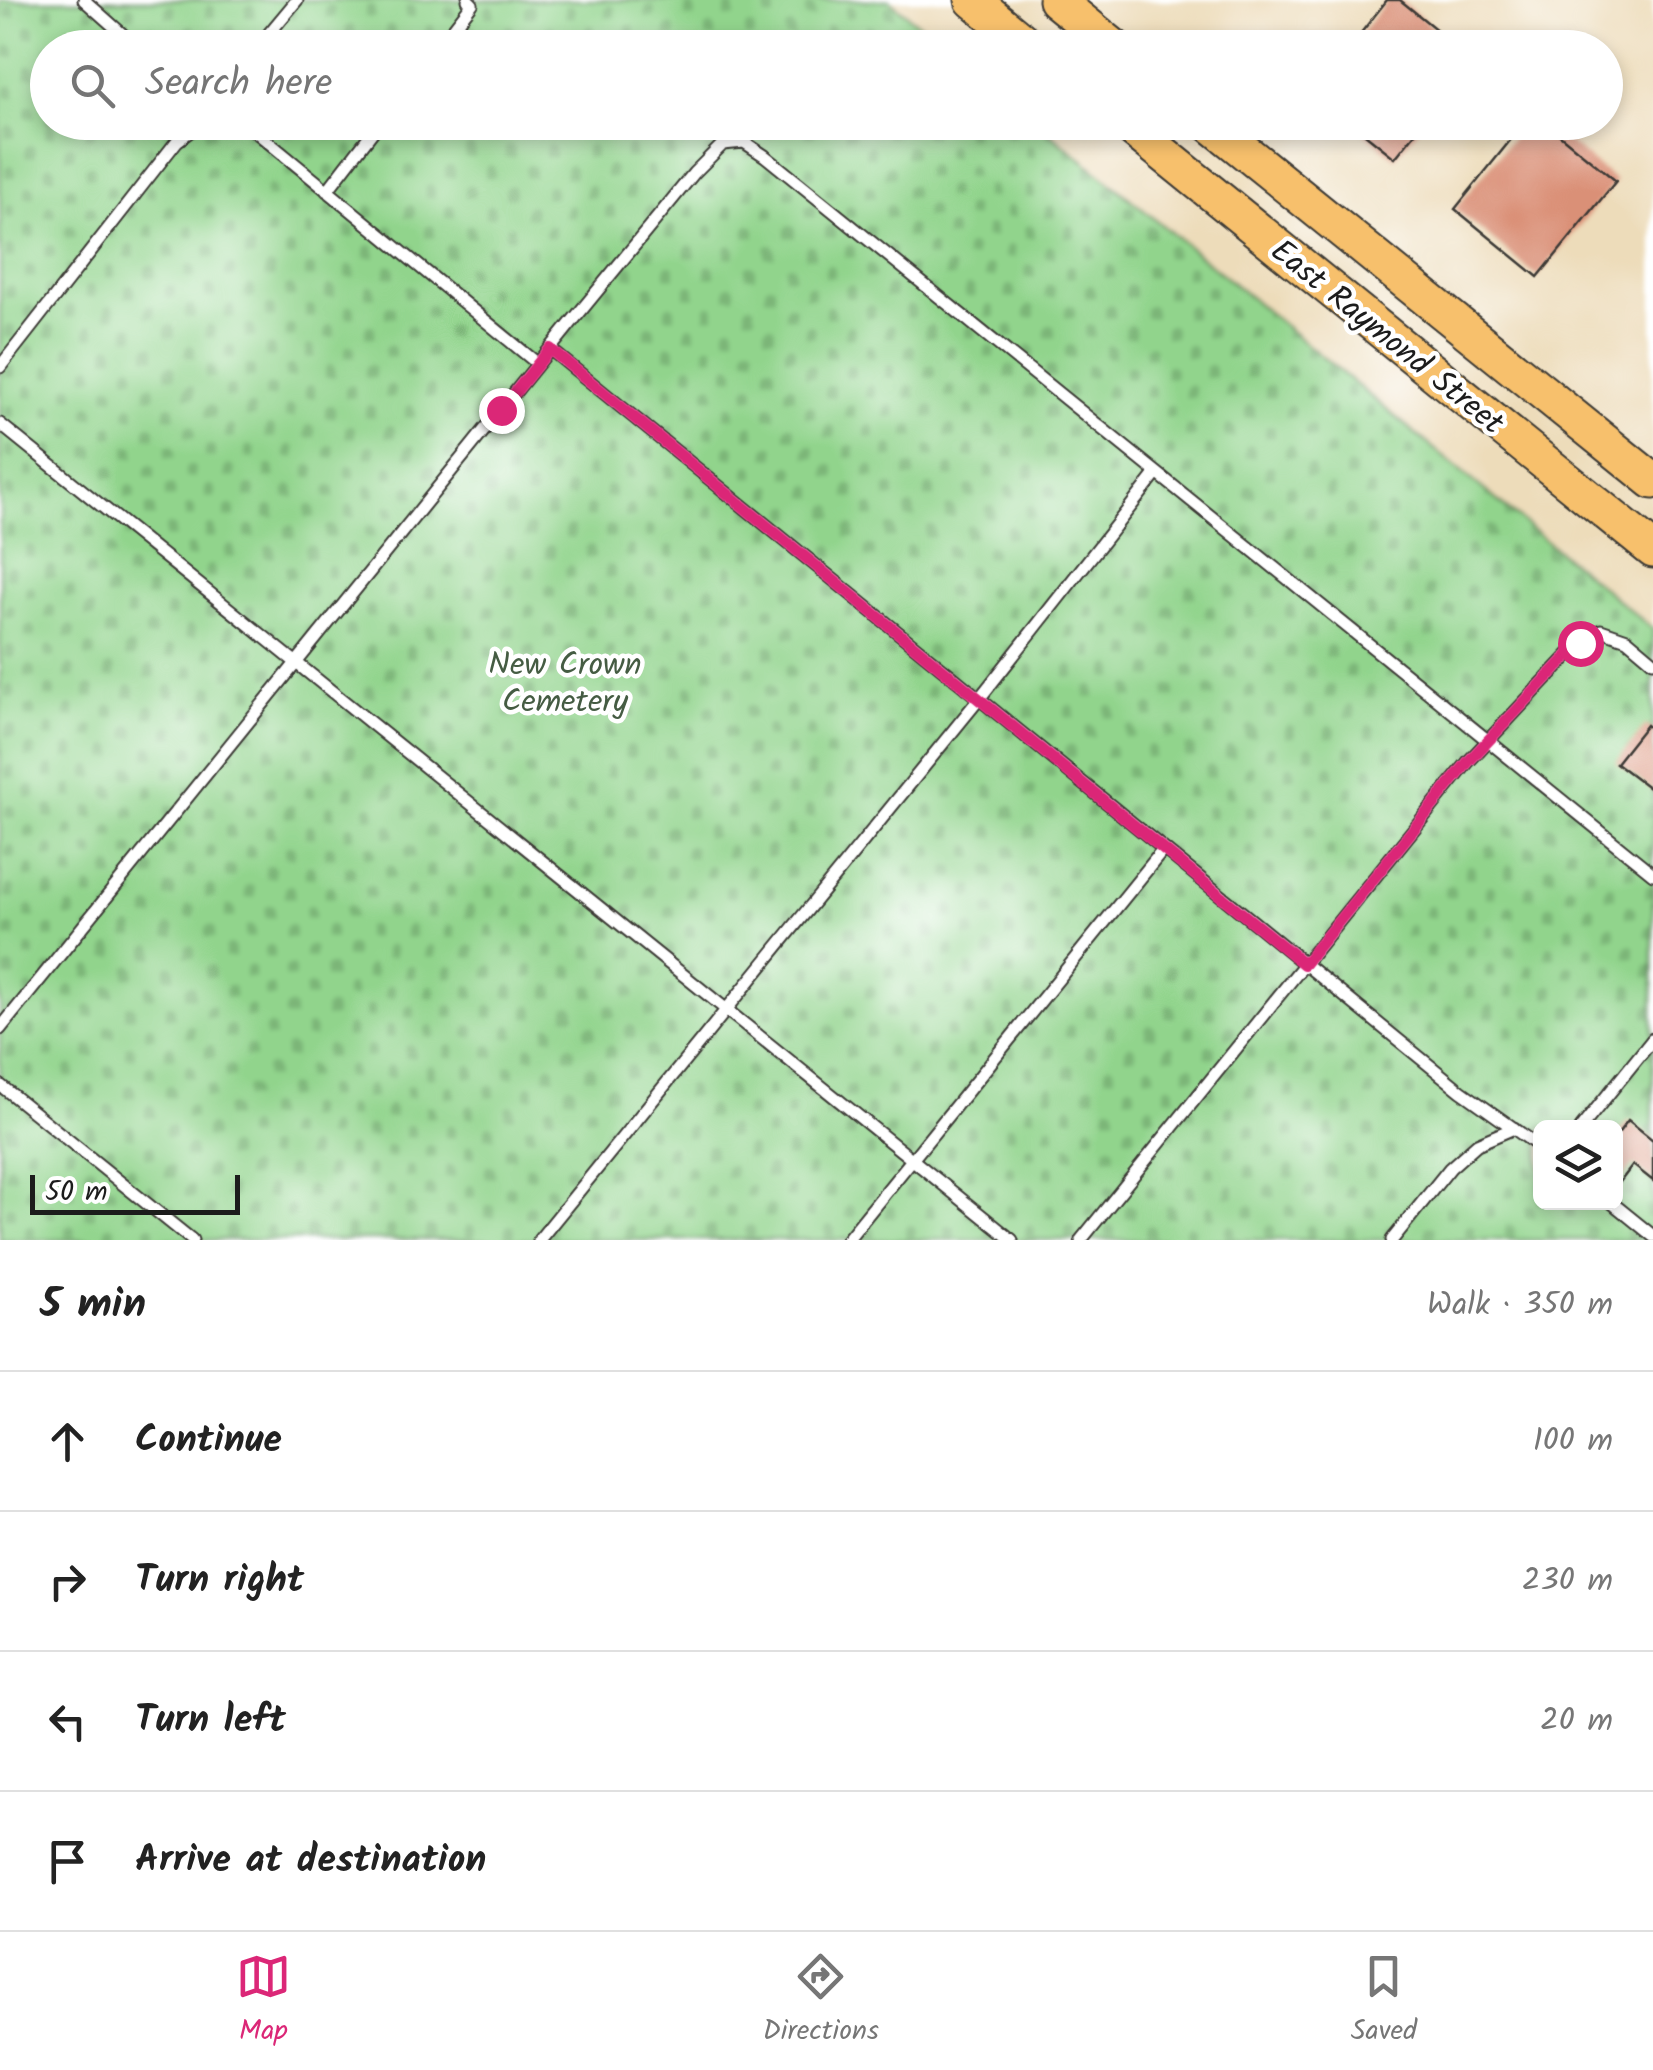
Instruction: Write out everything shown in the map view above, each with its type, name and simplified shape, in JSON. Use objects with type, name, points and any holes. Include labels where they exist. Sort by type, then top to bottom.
[{"type":"main road","points":[[973,0],[1010,30]]},
{"type":"main road","points":[[1056,0],[1093,30]]},
{"type":"main road","name":"East Raymond Street","points":[[1146,140],[1653,550]]},
{"type":"main road","name":"East Raymond Street","points":[[1230,140],[1653,481]]},
{"type":"lane","points":[[84,0],[118,30]]},
{"type":"lane","points":[[272,30],[297,0]]},
{"type":"lane","points":[[452,30],[472,4],[468,0]]},
{"type":"lane","points":[[0,368],[179,140]]},
{"type":"lane","points":[[266,140],[538,364]]},
{"type":"lane","points":[[327,191],[366,140]]},
{"type":"lane","points":[[0,1029],[550,349],[722,144],[744,142],[1653,874]]},
{"type":"lane","points":[[550,349],[1461,1091],[1533,1142]]},
{"type":"lane","points":[[0,424],[1012,1240]]},
{"type":"lane","points":[[539,1240],[979,700],[1157,473]]},
{"type":"lane","points":[[1081,1240],[1468,762],[1580,643],[1601,630],[1627,639],[1653,660]]},
{"type":"lane","points":[[847,1240],[1164,850]]},
{"type":"lane","points":[[1588,1120],[1653,1040]]},
{"type":"lane","points":[[0,1085],[192,1240]]},
{"type":"lane","points":[[1392,1240],[1450,1168],[1476,1144],[1514,1128]]},
{"type":"lane","points":[[1622,1210],[1653,1236]]},
{"type":"green space","name":"New Crown Cemetery","points":[[0,0],[889,0],[926,30],[30,30],[30,140],[1059,140],[1653,629],[1653,1240],[0,1240]]},
{"type":"building","points":[[1387,0],[1400,0],[1437,30],[1363,30]]},
{"type":"building","points":[[1372,140],[1410,140],[1395,158]]},
{"type":"building","points":[[1511,140],[1566,140],[1616,181],[1538,277],[1455,209]]},
{"type":"building","points":[[1646,725],[1653,731],[1653,791],[1616,763]]},
{"type":"building","points":[[1628,1120],[1653,1140],[1653,1181],[1633,1165],[1623,1178],[1623,1127]]},
{"type":"route","points":[[501,410],[550,349],[1304,964],[1468,762],[1580,643]]}]
